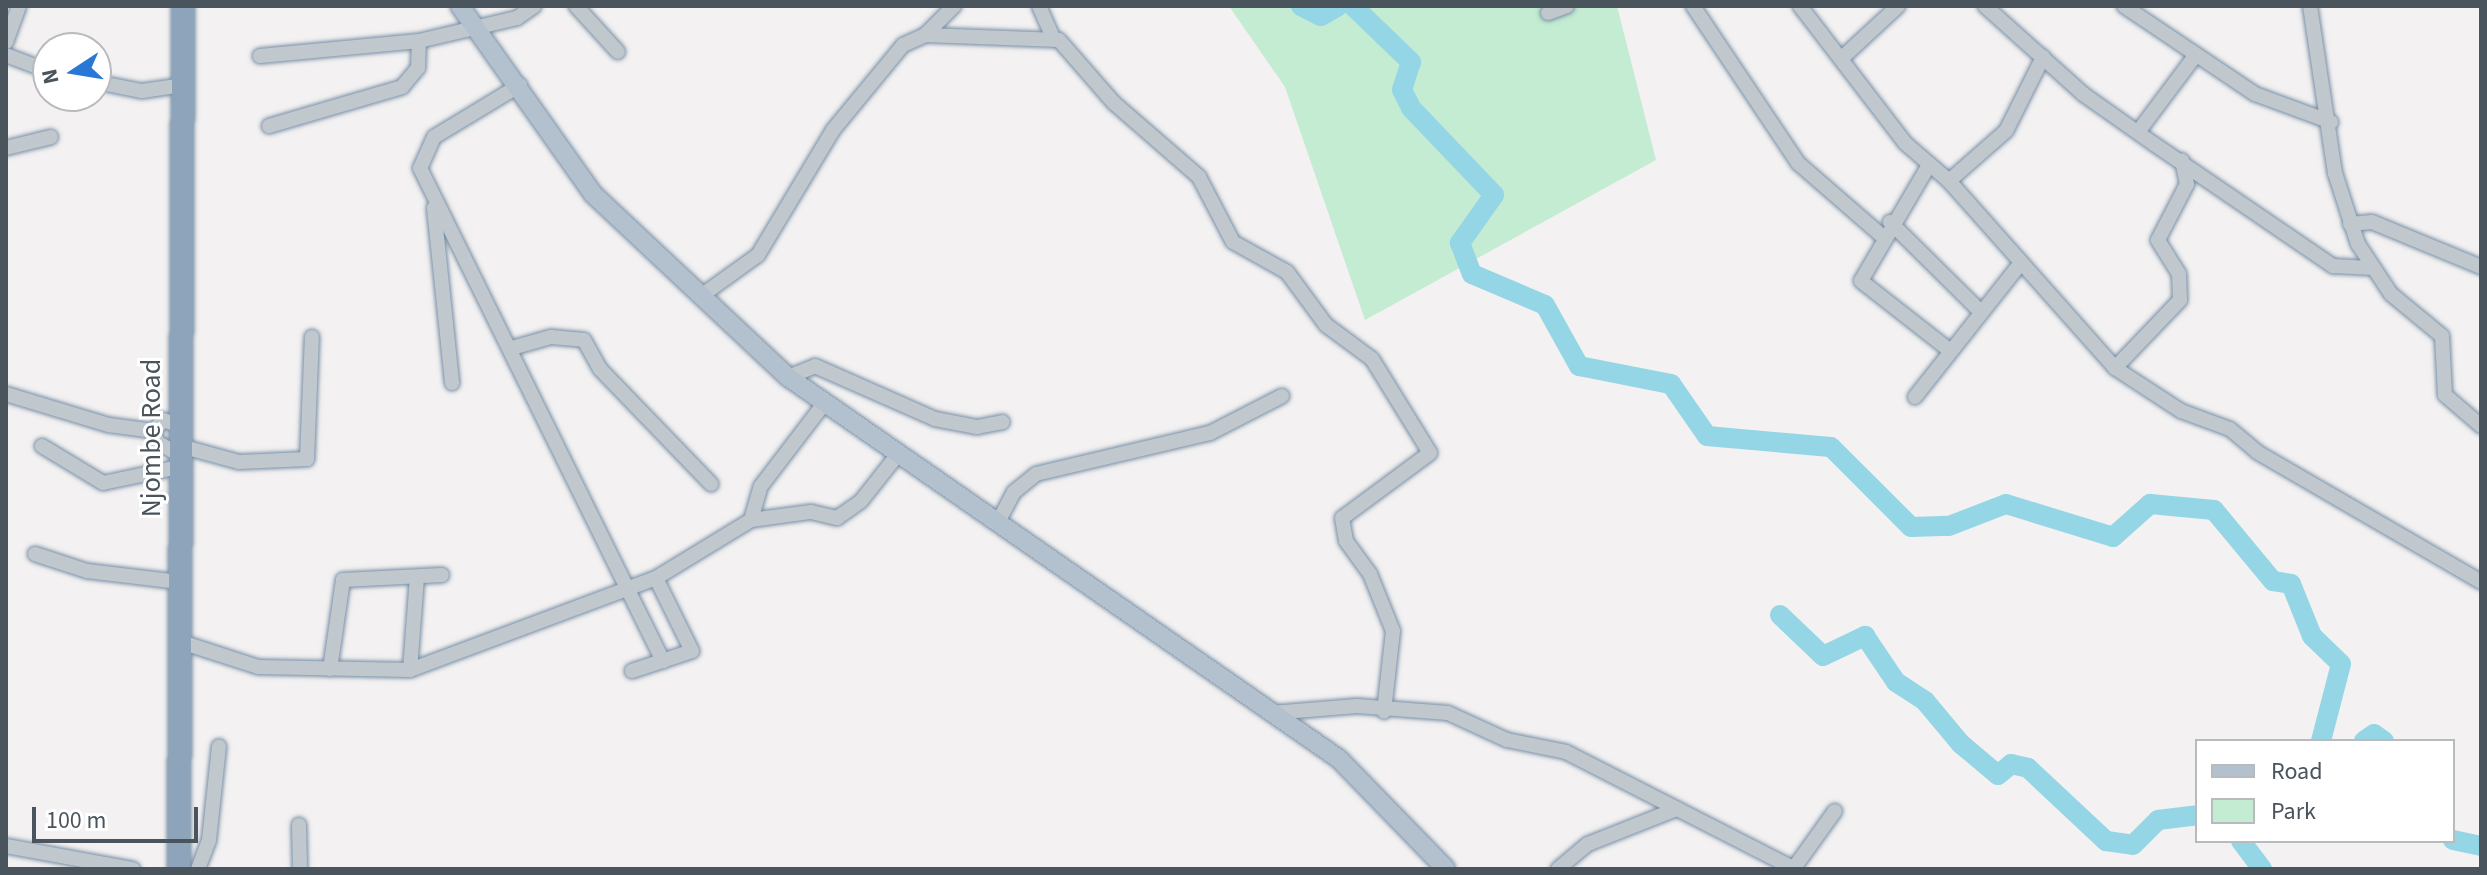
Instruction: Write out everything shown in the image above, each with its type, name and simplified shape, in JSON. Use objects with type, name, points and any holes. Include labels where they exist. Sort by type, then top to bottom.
[{"type":"highway","name":"Njombe Road","points":[[179,869],[178,641],[184,446],[183,6]]},
{"type":"main road","points":[[460,6],[520,85],[593,194],[788,377],[823,405],[899,453],[1339,759],[1446,869]]},
{"type":"street","points":[[6,42],[19,6]]},
{"type":"street","points":[[260,56],[419,41],[477,27],[534,6]]},
{"type":"street","points":[[576,6],[618,52]]},
{"type":"street","points":[[701,296],[758,255],[853,101],[903,45],[925,35],[954,6]]},
{"type":"street","points":[[1039,6],[1053,37],[1114,103],[1189,165],[1233,242],[1287,272],[1326,325],[1372,359],[1430,453],[1342,518],[1346,541],[1370,574],[1393,631],[1384,711]]},
{"type":"street","points":[[1548,13],[1567,6]]},
{"type":"street","points":[[1693,6],[1798,163],[1882,236]]},
{"type":"street","points":[[1800,6],[1929,165],[1949,181],[2115,368],[2181,411],[2230,429],[2257,452],[2481,582]]},
{"type":"street","points":[[1843,57],[1898,6]]},
{"type":"street","points":[[1985,6],[2043,57],[2138,132],[2333,266],[2369,268]]},
{"type":"street","points":[[2124,6],[2255,94],[2331,122]]},
{"type":"street","points":[[2310,6],[2350,224],[2369,268],[2442,336],[2447,352],[2440,383],[2461,414],[2481,426]]},
{"type":"street","points":[[925,35],[1053,37]]},
{"type":"street","points":[[269,126],[402,87],[418,68],[419,41]]},
{"type":"street","points":[[6,55],[32,65]]},
{"type":"street","points":[[2138,132],[2195,56]]},
{"type":"street","points":[[1949,181],[2006,131],[2043,57]]},
{"type":"street","points":[[112,85],[142,91],[183,85]]},
{"type":"street","points":[[520,85],[427,143],[420,168],[434,203],[512,348],[663,661]]},
{"type":"street","points":[[6,148],[51,137]]},
{"type":"street","points":[[2115,368],[2180,300],[2179,274],[2158,240],[2187,184],[2182,161]]},
{"type":"street","points":[[1929,165],[1882,236],[1863,285],[1949,350]]},
{"type":"street","points":[[434,203],[452,383]]},
{"type":"street","points":[[1890,222],[1978,309]]},
{"type":"street","points":[[2350,224],[2372,222],[2481,267]]},
{"type":"street","points":[[1915,397],[1978,309],[2020,264]]},
{"type":"street","points":[[6,394],[45,411],[154,431],[167,451],[184,446],[239,462],[307,459],[312,337]]},
{"type":"street","points":[[512,348],[551,337],[584,340],[600,369],[711,484]]},
{"type":"street","points":[[788,377],[815,366],[935,419],[977,427],[1003,422]]},
{"type":"street","points":[[998,522],[1014,492],[1036,474],[1210,433],[1282,396]]},
{"type":"street","points":[[751,520],[761,486],[823,405]]},
{"type":"street","points":[[154,431],[163,420],[184,446]]},
{"type":"street","points":[[42,446],[103,483],[128,473],[145,476],[152,467],[184,446]]},
{"type":"street","points":[[178,641],[258,667],[410,670],[656,578],[751,520],[811,512],[837,518],[861,501],[899,453]]},
{"type":"street","points":[[35,554],[87,571],[179,582]]},
{"type":"street","points":[[330,669],[343,580],[442,575]]},
{"type":"street","points":[[410,670],[417,577]]},
{"type":"street","points":[[632,671],[692,651],[656,578]]},
{"type":"street","points":[[1272,713],[1448,713],[1507,740],[1566,752],[1794,868],[1835,811]]},
{"type":"street","points":[[198,869],[209,840],[219,747]]},
{"type":"street","points":[[1558,869],[1588,844],[1677,809]]},
{"type":"street","points":[[299,825],[300,869]]},
{"type":"street","points":[[6,846],[133,869]]},
{"type":"green space","points":[[1229,6],[1617,6],[1656,160],[1365,320],[1285,87]]},
{"type":"waterway","points":[[1301,6],[1321,16],[1338,6]]},
{"type":"waterway","points":[[1353,6],[1411,62],[1402,90],[1411,108],[1494,195],[1460,243],[1472,274],[1545,305],[1579,366],[1671,384],[1707,436],[1831,447],[1911,527],[1949,526],[2006,504],[2113,537],[2150,504],[2214,510],[2273,581],[2291,584],[2312,636],[2341,664],[2322,739]]},
{"type":"waterway","points":[[1780,615],[1823,656],[1865,636],[1896,682],[1925,701],[1961,744],[1998,775],[2011,764],[2028,768],[2106,841],[2133,845],[2158,820],[2195,815]]},
{"type":"waterway","points":[[2367,739],[2374,734],[2381,739]]},
{"type":"waterway","points":[[2455,840],[2481,846]]},
{"type":"waterway","points":[[2242,843],[2262,869]]}]
